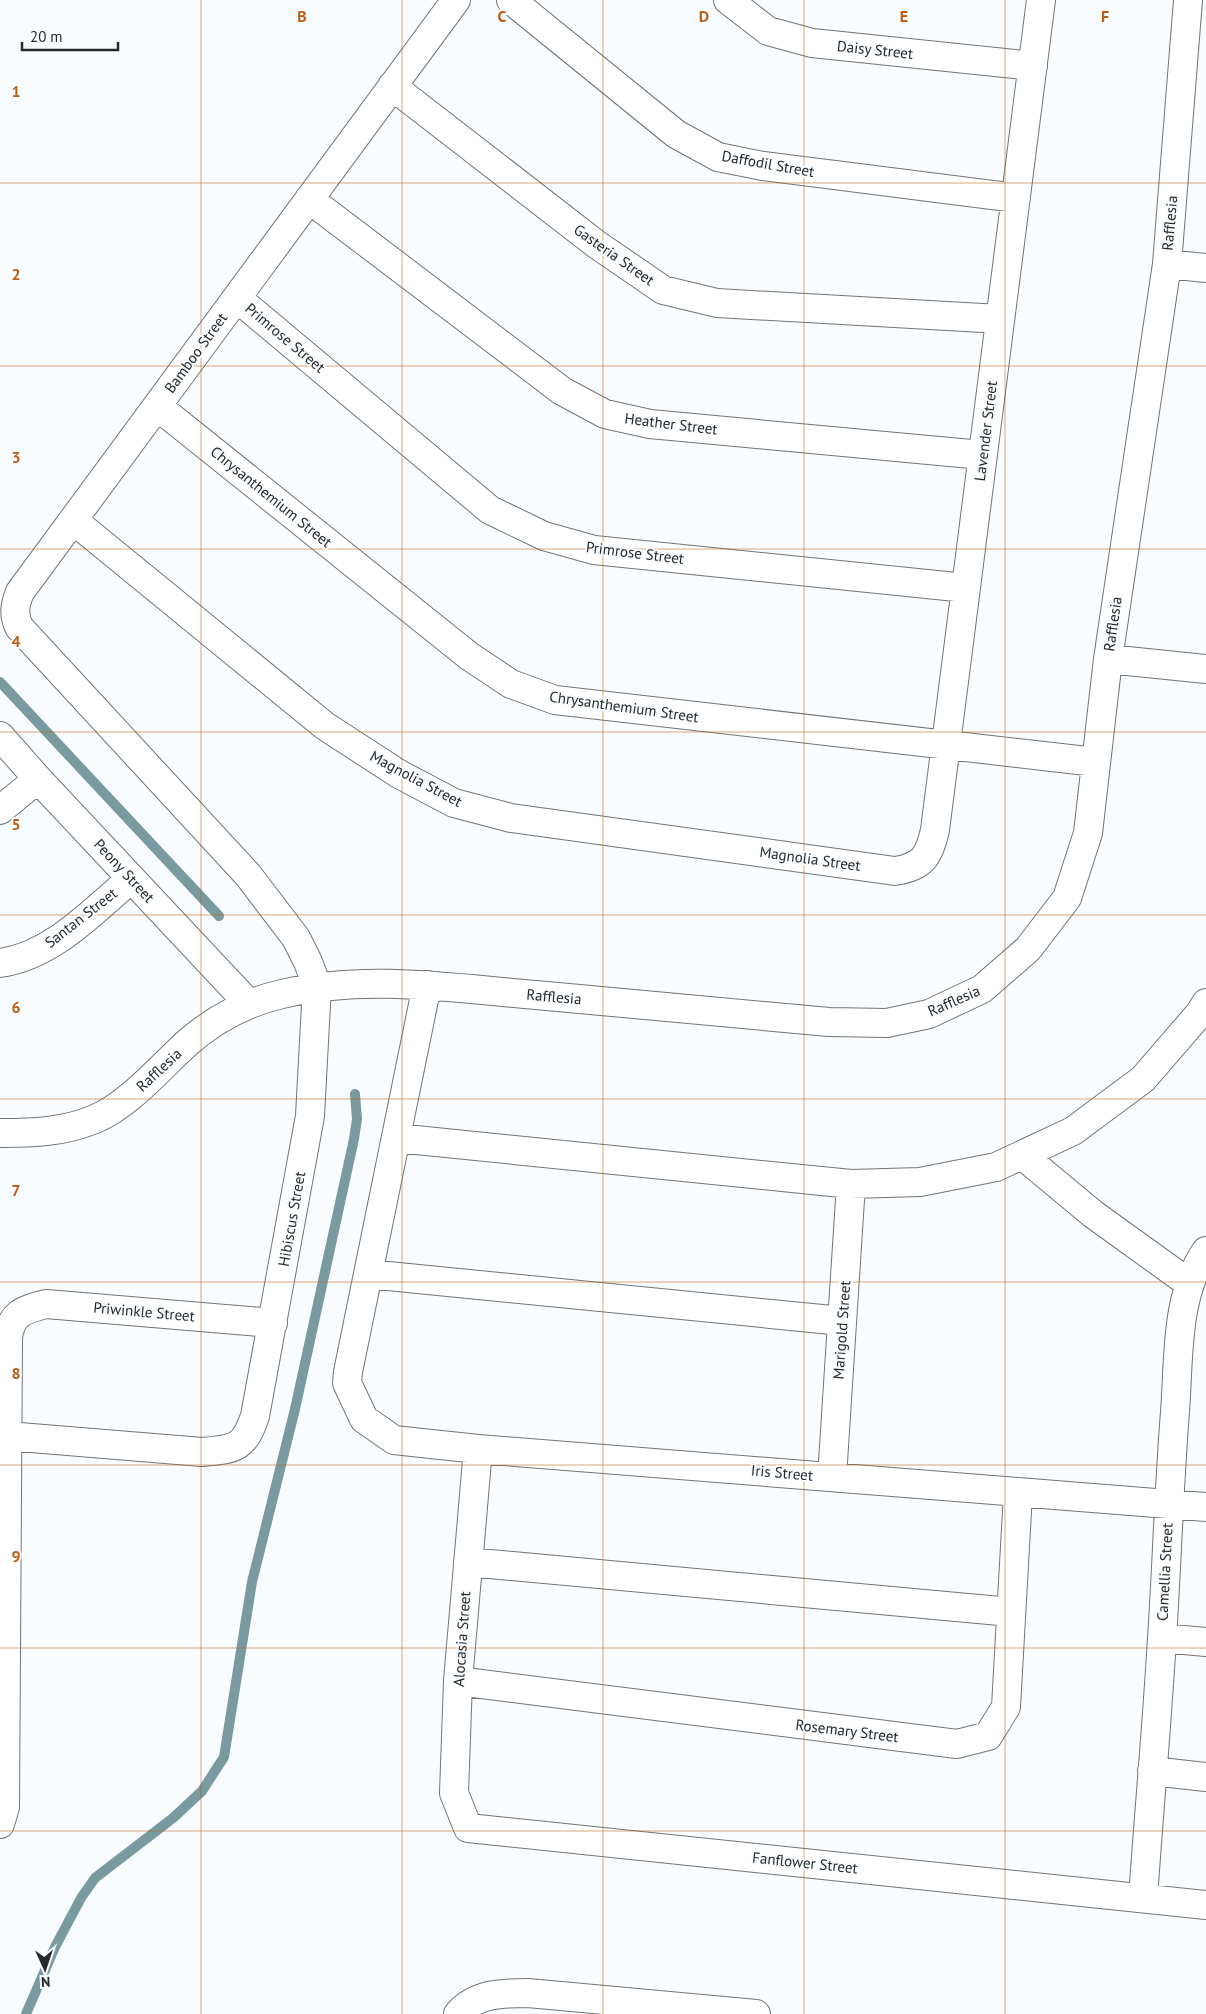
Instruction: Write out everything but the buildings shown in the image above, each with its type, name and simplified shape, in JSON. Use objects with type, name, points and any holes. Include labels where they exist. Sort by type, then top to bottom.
[{"type":"street","name":"Bamboo Street","points":[[317,986],[296,938],[254,882],[19,627],[15,613],[15,604],[20,592],[456,0]]},
{"type":"street","name":"Daffodil Street","points":[[512,0],[676,134],[718,157],[763,166],[1016,198]]},
{"type":"street","name":"Daisy Street","points":[[728,0],[768,30],[812,43],[1032,66]]},
{"type":"street","name":"Lavender Street","points":[[923,860],[931,847],[933,839],[946,745],[1041,0]]},
{"type":"street","name":"Rafflesia","points":[[0,1133],[64,1130],[97,1119],[129,1098],[188,1043],[221,1018],[249,1004],[317,986],[380,983],[427,985],[829,1022],[887,1023],[929,1014],[982,989],[1028,948],[1067,898],[1088,834],[1108,660],[1167,264],[1188,0]]},
{"type":"street","name":"Gasteria Street","points":[[392,86],[596,244],[663,290],[718,303],[1000,319]]},
{"type":"street","name":"Heather Street","points":[[309,199],[562,391],[605,414],[650,424],[982,455]]},
{"type":"street","points":[[1167,264],[1206,268]]},
{"type":"street","name":"Primrose Street","points":[[237,298],[490,510],[544,536],[594,550],[966,588]]},
{"type":"street","name":"Chrysanthemium Street","points":[[157,406],[469,656],[511,684],[555,700],[1096,762]]},
{"type":"street","name":"Magnolia Street","points":[[73,520],[325,726],[399,774],[454,803],[511,818],[894,871],[909,869],[923,860]]},
{"type":"street","points":[[1108,660],[1206,669]]},
{"type":"street","name":"Peony Street","points":[[0,736],[249,1004]]},
{"type":"street","points":[[0,810],[38,779]]},
{"type":"street","name":"Santan Street","points":[[0,963],[38,951],[62,936],[131,879]]},
{"type":"street","points":[[427,985],[368,1274],[842,1321]]},
{"type":"street","name":"Hibiscus Street","points":[[7,1436],[202,1452],[223,1450],[240,1445],[249,1433],[255,1416],[273,1324],[310,1116],[317,986]]},
{"type":"street","points":[[396,1138],[851,1184],[920,1182],[996,1167],[1074,1131],[1143,1079],[1200,1013],[1206,1003]]},
{"type":"street","points":[[1022,1155],[1093,1214],[1190,1284]]},
{"type":"street","name":"Marigold Street","points":[[832,1477],[851,1184]]},
{"type":"street","name":"Camellia Street","points":[[1143,1898],[1162,1638],[1168,1504],[1182,1321],[1190,1284],[1200,1259],[1206,1251]]},
{"type":"street","name":"Iris Street","points":[[368,1274],[348,1383],[364,1420],[394,1440],[1018,1493],[1206,1507]]},
{"type":"street","name":"Priwinkle Street","points":[[7,1436],[8,1338],[10,1325],[17,1315],[29,1308],[46,1304],[273,1324]]},
{"type":"street","points":[[0,1824],[5,1807],[7,1436]]},
{"type":"street","name":"Alocasia Street","points":[[468,1828],[454,1793],[458,1681],[478,1448]]},
{"type":"street","name":"Rosemary Street","points":[[458,1681],[957,1744],[988,1736],[1006,1707],[1018,1493]]},
{"type":"street","points":[[468,1562],[1011,1612]]},
{"type":"street","points":[[1162,1638],[1206,1642]]},
{"type":"street","points":[[1152,1771],[1206,1776]]},
{"type":"street","name":"Fanflower Street","points":[[468,1828],[1206,1904]]},
{"type":"street","points":[[458,2014],[463,2008],[481,1998],[499,1993],[528,1993],[756,2014]]},
{"type":"waterway","points":[[0,682],[219,916]]},
{"type":"waterway","points":[[26,2014],[55,1947],[81,1898],[95,1878],[173,1818],[202,1791],[224,1757],[252,1582],[295,1409],[354,1139],[357,1119],[355,1094]]}]
